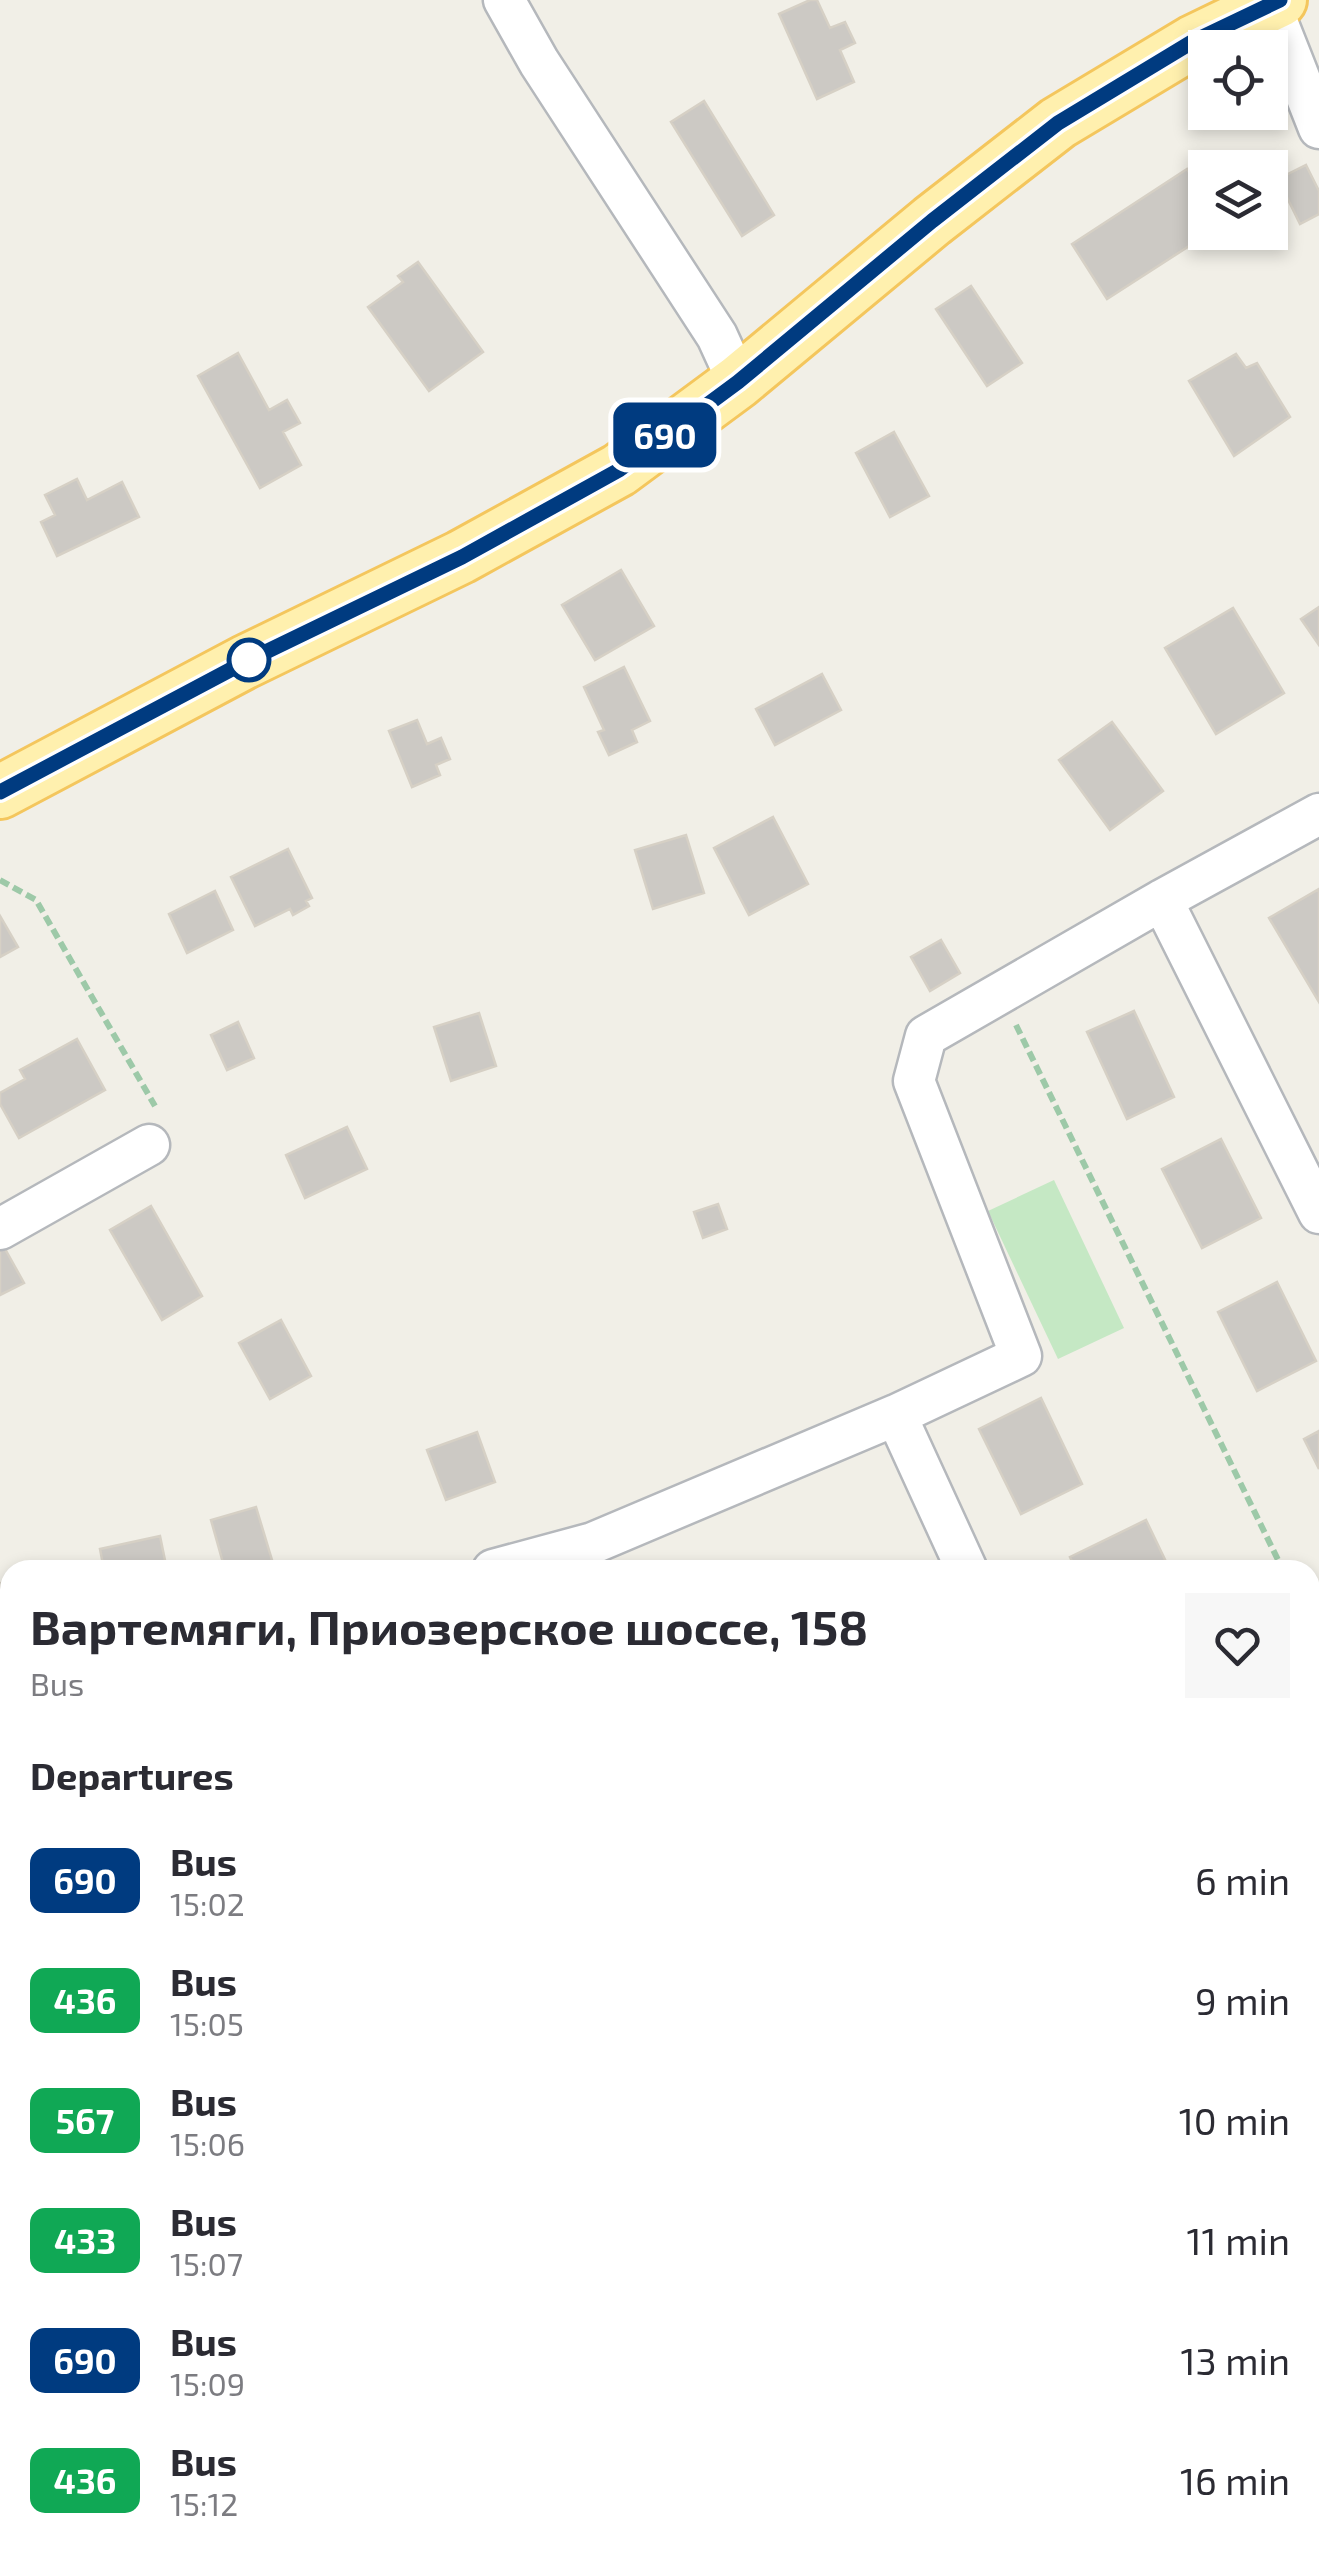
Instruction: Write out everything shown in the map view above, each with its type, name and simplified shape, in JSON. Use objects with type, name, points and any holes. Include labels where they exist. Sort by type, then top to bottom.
[{"type":"main road","points":[[0,792],[245,662],[477,548],[619,470],[738,382],[932,221],[1058,123],[1192,42],[1275,2]]},
{"type":"street","points":[[504,0],[539,62],[717,336],[738,382]]},
{"type":"street","points":[[1275,2],[1319,128]]},
{"type":"street","points":[[564,1560],[593,1543],[896,1415],[1021,1356],[914,1081],[926,1036],[1319,814]]},
{"type":"street","points":[[1162,900],[1319,1213]]},
{"type":"street","points":[[0,1228],[149,1145]]},
{"type":"street","points":[[896,1415],[962,1560]]},
{"type":"path","points":[[0,880],[36,900],[162,1118],[149,1145]]},
{"type":"path","points":[[1000,992],[1279,1560]]},
{"type":"green space","points":[[1054,1180],[1124,1328],[1058,1359],[988,1211]]},
{"type":"building","points":[[817,0],[830,28],[845,22],[855,43],[840,50],[854,82],[817,99],[779,14]]},
{"type":"building","points":[[704,101],[774,215],[742,236],[671,122]]},
{"type":"building","points":[[1306,165],[1319,191],[1319,214],[1300,224],[1288,199],[1288,174]]},
{"type":"building","points":[[1188,171],[1188,247],[1107,299],[1072,244]]},
{"type":"building","points":[[418,262],[483,352],[429,391],[368,307],[403,282],[398,276]]},
{"type":"building","points":[[971,286],[1022,363],[987,386],[936,309]]},
{"type":"building","points":[[238,353],[269,410],[287,400],[300,423],[283,432],[301,465],[260,488],[198,376]]},
{"type":"building","points":[[1236,354],[1246,368],[1257,363],[1290,417],[1234,456],[1189,381]]},
{"type":"building","points":[[894,432],[929,496],[890,517],[856,453]]},
{"type":"building","points":[[77,479],[87,500],[122,482],[139,517],[57,556],[41,522],[55,515],[45,495]]},
{"type":"building","points":[[621,570],[654,626],[595,660],[562,605]]},
{"type":"building","points":[[1319,607],[1319,645],[1301,619]]},
{"type":"building","points":[[1233,608],[1284,693],[1216,734],[1165,648]]},
{"type":"building","points":[[624,667],[650,721],[632,730],[637,742],[609,755],[598,732],[604,730],[584,687]]},
{"type":"building","points":[[822,674],[841,710],[775,745],[756,709]]},
{"type":"building","points":[[417,720],[427,744],[441,738],[450,759],[436,765],[440,775],[412,787],[389,731]]},
{"type":"building","points":[[1112,722],[1163,791],[1110,830],[1059,760]]},
{"type":"building","points":[[773,817],[808,884],[749,915],[714,848]]},
{"type":"building","points":[[686,835],[704,893],[653,909],[635,850]]},
{"type":"building","points":[[288,849],[312,898],[306,901],[309,906],[293,915],[290,909],[255,926],[231,877]]},
{"type":"building","points":[[1319,889],[1319,1002],[1269,918]]},
{"type":"building","points":[[215,891],[233,930],[187,953],[169,914]]},
{"type":"building","points":[[0,916],[18,947],[0,957]]},
{"type":"building","points":[[941,940],[960,973],[930,991],[911,957]]},
{"type":"building","points":[[1134,1011],[1174,1097],[1127,1119],[1087,1032]]},
{"type":"building","points":[[479,1013],[496,1066],[451,1081],[434,1027]]},
{"type":"building","points":[[238,1022],[254,1058],[227,1070],[211,1035]]},
{"type":"building","points":[[77,1039],[105,1090],[19,1138],[0,1104],[0,1093],[25,1079],[20,1070]]},
{"type":"building","points":[[347,1127],[367,1169],[305,1198],[286,1155]]},
{"type":"building","points":[[1221,1139],[1261,1218],[1202,1248],[1162,1169]]},
{"type":"building","points":[[718,1204],[727,1229],[703,1238],[694,1212]]},
{"type":"building","points":[[151,1206],[202,1296],[162,1320],[110,1230]]},
{"type":"building","points":[[4,1247],[24,1283],[0,1295],[0,1249]]},
{"type":"building","points":[[1277,1282],[1316,1361],[1257,1391],[1218,1312]]},
{"type":"building","points":[[281,1320],[311,1376],[270,1399],[239,1343]]},
{"type":"building","points":[[1041,1398],[1082,1484],[1021,1514],[979,1429]]},
{"type":"building","points":[[1319,1431],[1319,1469],[1304,1439]]},
{"type":"building","points":[[477,1432],[495,1482],[446,1500],[427,1450]]},
{"type":"building","points":[[256,1507],[272,1560],[222,1560],[211,1520]]},
{"type":"building","points":[[1146,1520],[1165,1560],[1071,1560],[1070,1557]]},
{"type":"building","points":[[160,1536],[165,1560],[102,1560],[100,1549]]},
{"type":"bus line","name":"690","points":[[0,792],[245,662],[462,557],[619,470],[738,382],[932,221],[1058,123],[1192,42],[1280,0]]}]
